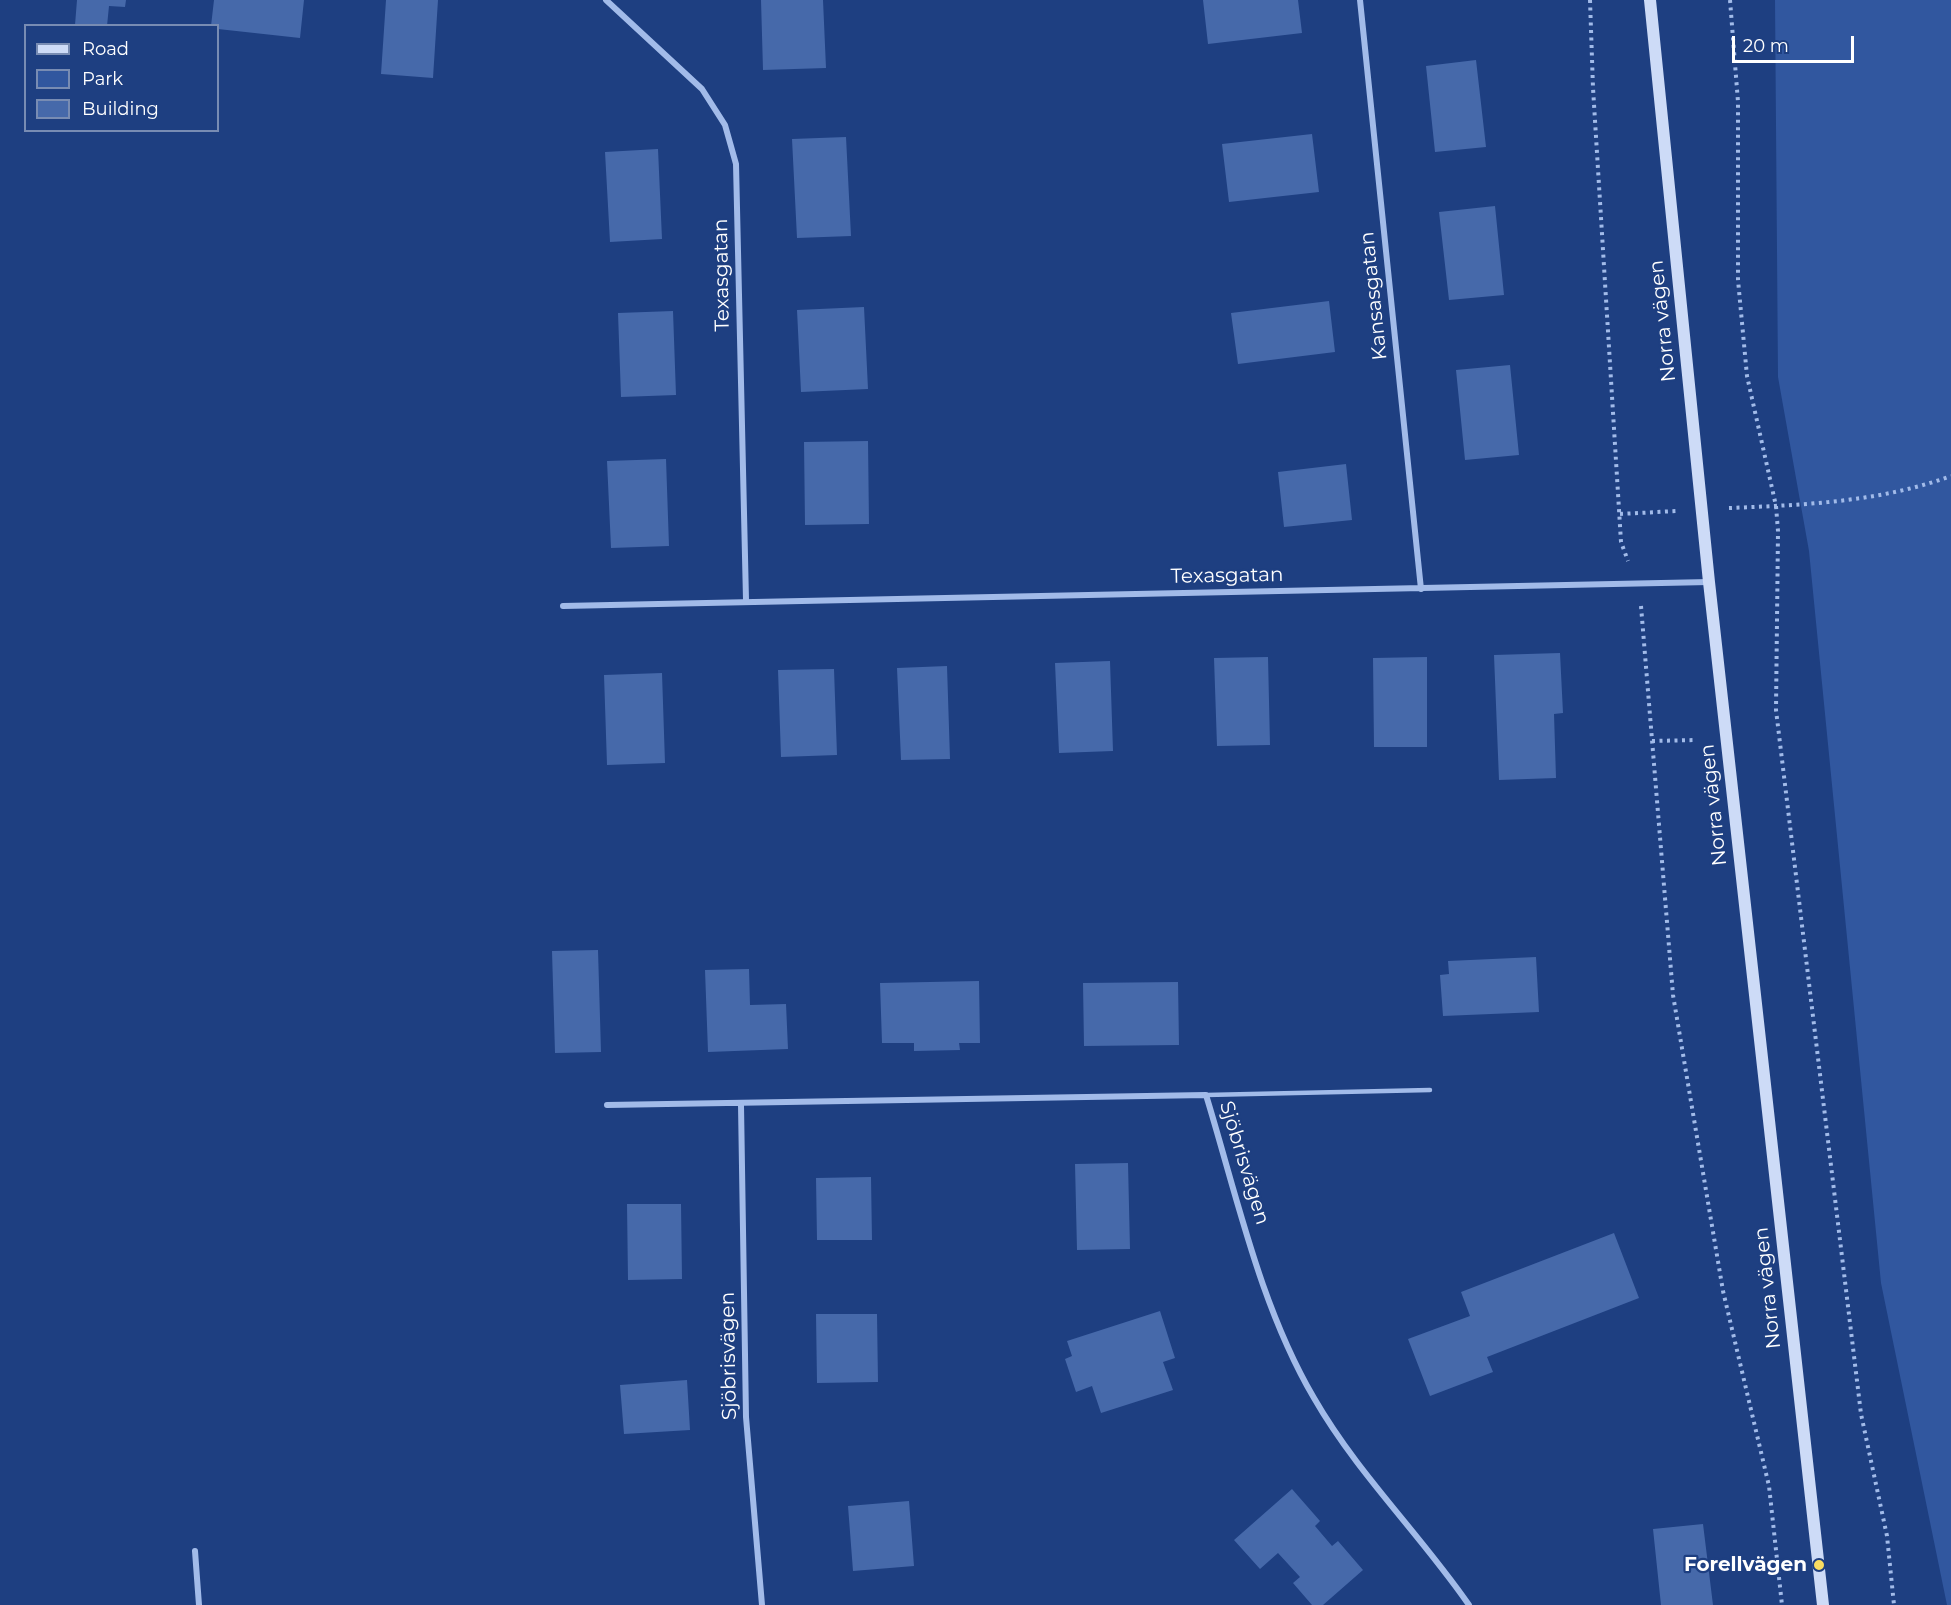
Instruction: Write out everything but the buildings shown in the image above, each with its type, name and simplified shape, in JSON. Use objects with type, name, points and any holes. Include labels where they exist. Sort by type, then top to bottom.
[{"type":"street","name":"Texasgatan","points":[[606,0],[702,89],[725,125],[736,164],[746,600]]},
{"type":"street","name":"Kansasgatan","points":[[1360,0],[1421,589]]},
{"type":"street","name":"Norra vägen","points":[[1650,0],[1709,582],[1823,1605]]},
{"type":"street","name":"Texasgatan","points":[[563,606],[746,600],[1636,586],[1709,582]]},
{"type":"street","name":"Sjöbrisvägen","points":[[606,1105],[741,1105],[1206,1095],[1271,1310],[1313,1398],[1371,1481],[1469,1605]]},
{"type":"street","name":"Sjöbrisvägen","points":[[741,1105],[746,1418],[762,1605]]},
{"type":"street","points":[[195,1551],[199,1605]]},
{"type":"lane","points":[[1206,1095],[1430,1090]]},
{"type":"path","points":[[1590,0],[1593,88],[1621,542],[1643,612],[1673,995],[1723,1291],[1769,1486],[1782,1605]]},
{"type":"path","points":[[1730,0],[1738,102],[1738,279],[1747,376],[1776,506],[1779,588],[1776,710],[1861,1414],[1887,1536],[1894,1605]]},
{"type":"path","points":[[1620,514],[1850,500],[1914,489],[1951,476]]},
{"type":"path","points":[[1652,741],[1697,740]]},
{"type":"green space","points":[[1775,0],[1951,0],[1951,1605],[1947,1605],[1881,1283],[1809,551],[1778,377]]},
{"type":"place","name":"Forellvägen","points":[[1819,1565]]}]
